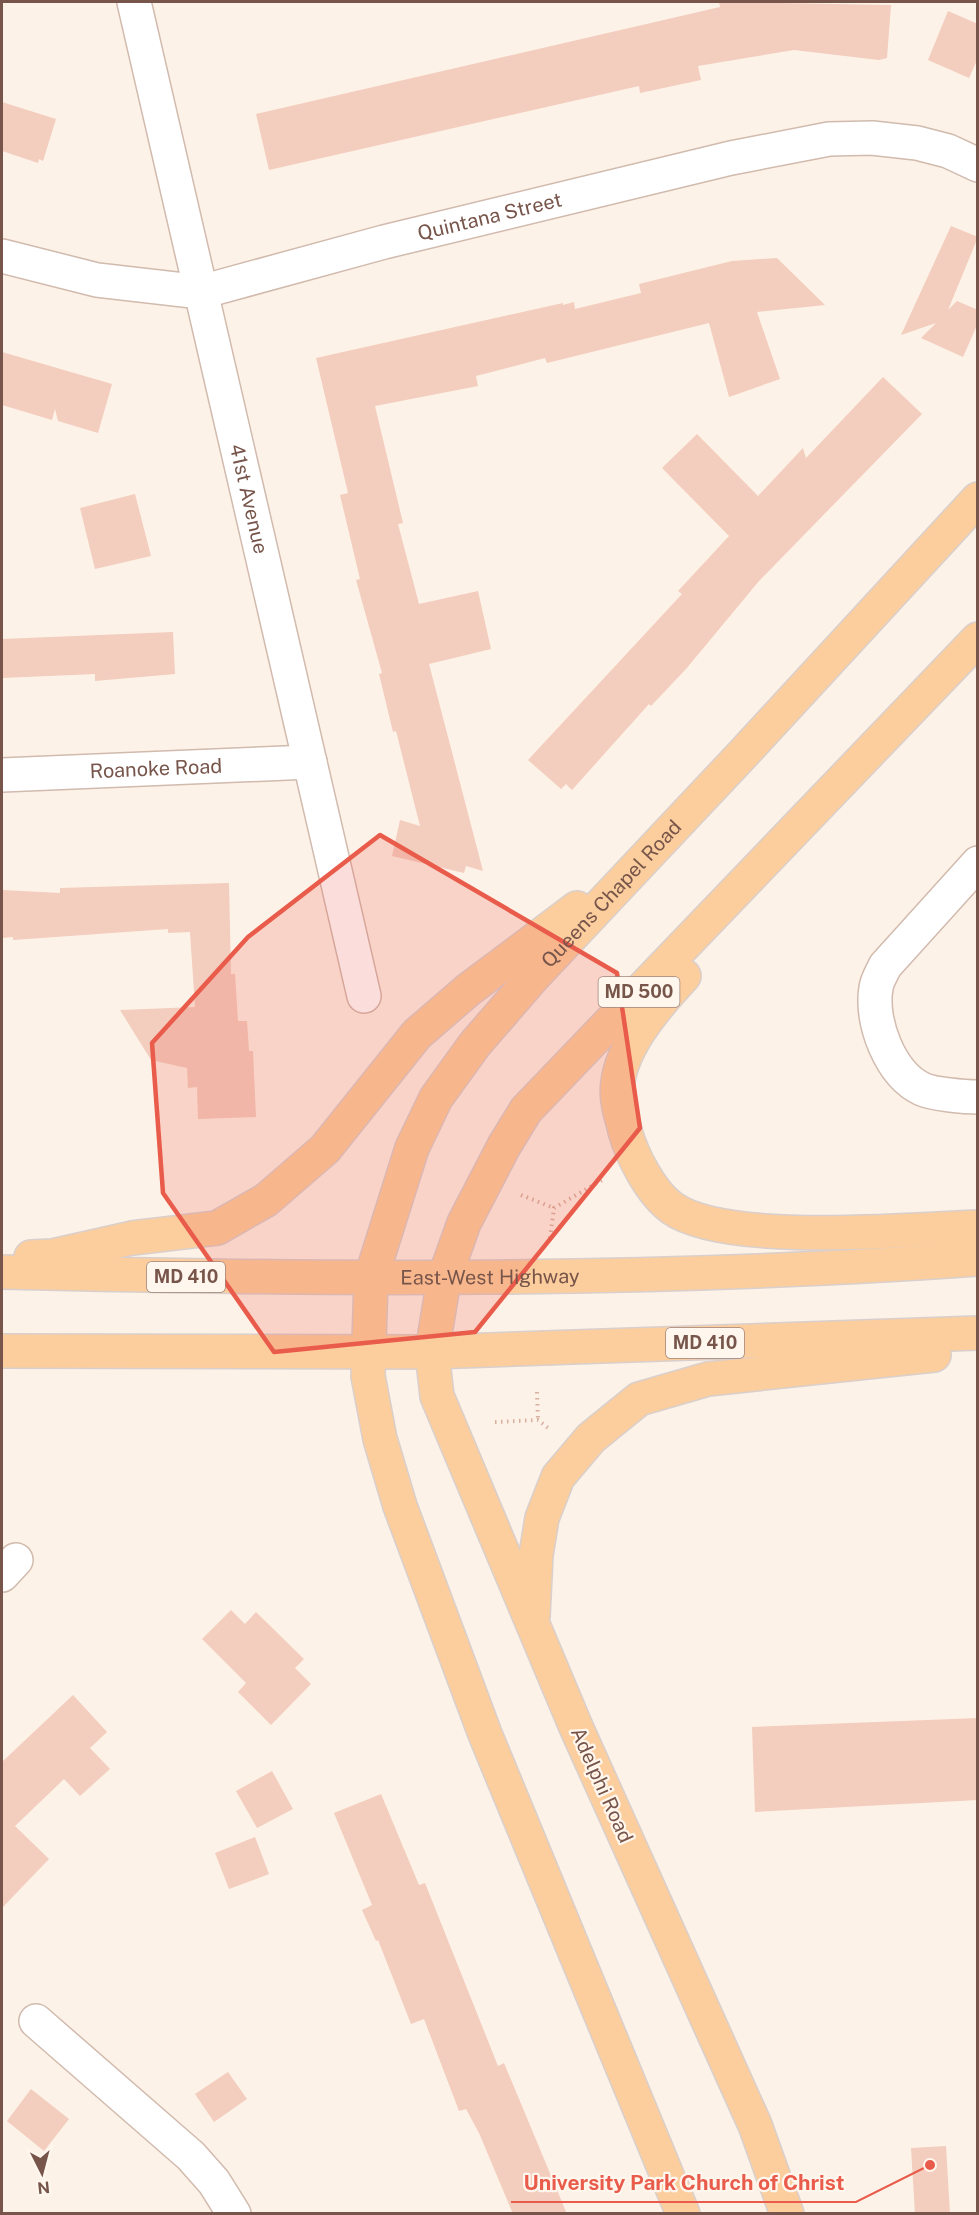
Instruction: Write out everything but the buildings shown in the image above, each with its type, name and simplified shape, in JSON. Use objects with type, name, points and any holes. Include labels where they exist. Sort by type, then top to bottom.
[{"type":"main road","name":"Queens Chapel Road","points":[[367,1353],[371,1278],[412,1148],[436,1098],[475,1044],[525,985],[978,499]]},
{"type":"main road","name":"MD 500","points":[[432,1352],[444,1279],[464,1223],[526,1110],[978,639]]},
{"type":"main road","points":[[883,738],[647,1017],[621,1068],[617,1099],[627,1137],[643,1174],[672,1208],[711,1224],[800,1233],[978,1227]]},
{"type":"main road","points":[[2,1259],[52,1256],[132,1238],[217,1228],[266,1200],[325,1149],[417,1034],[468,990],[642,861]]},
{"type":"main road","name":"East-West Highway","points":[[2,1272],[258,1279],[444,1279],[806,1271],[978,1259]]},
{"type":"main road","name":"MD 410","points":[[2,1351],[432,1352],[978,1334]]},
{"type":"main road","points":[[533,1627],[536,1555],[542,1518],[558,1477],[591,1438],[639,1400],[708,1379],[978,1350]]},
{"type":"main road","name":"Adelphi Road","points":[[432,1352],[436,1396],[580,1738],[755,2125],[787,2214]]},
{"type":"main road","points":[[367,1353],[368,1376],[380,1439],[400,1506],[485,1734],[683,2214]]},
{"type":"street","name":"41st Avenue","points":[[134,2],[364,996]]},
{"type":"street","name":"Quintana Street","points":[[2,256],[97,280],[201,292],[396,239],[731,158],[829,139],[872,138],[917,143],[948,151],[978,165]]},
{"type":"street","name":"Roanoke Road","points":[[2,775],[310,762]]},
{"type":"street","points":[[978,863],[885,966],[876,987],[875,1011],[885,1043],[897,1069],[922,1090],[978,1097]]},
{"type":"street","points":[[36,2021],[191,2156],[214,2181],[234,2214]]},
{"type":"path","points":[[554,1208],[608,1176]]},
{"type":"path","points":[[514,1192],[554,1208]]},
{"type":"path","points":[[549,1243],[554,1208]]},
{"type":"path","points":[[537,1392],[538,1420]]},
{"type":"path","points":[[495,1422],[538,1420],[551,1430]]},
{"type":"highlighted area","points":[[380,835],[617,973],[640,1128],[475,1332],[274,1352],[163,1193],[152,1043],[248,937]]},
{"type":"place","name":"University Park Church of Christ","points":[[930,2165]]}]
